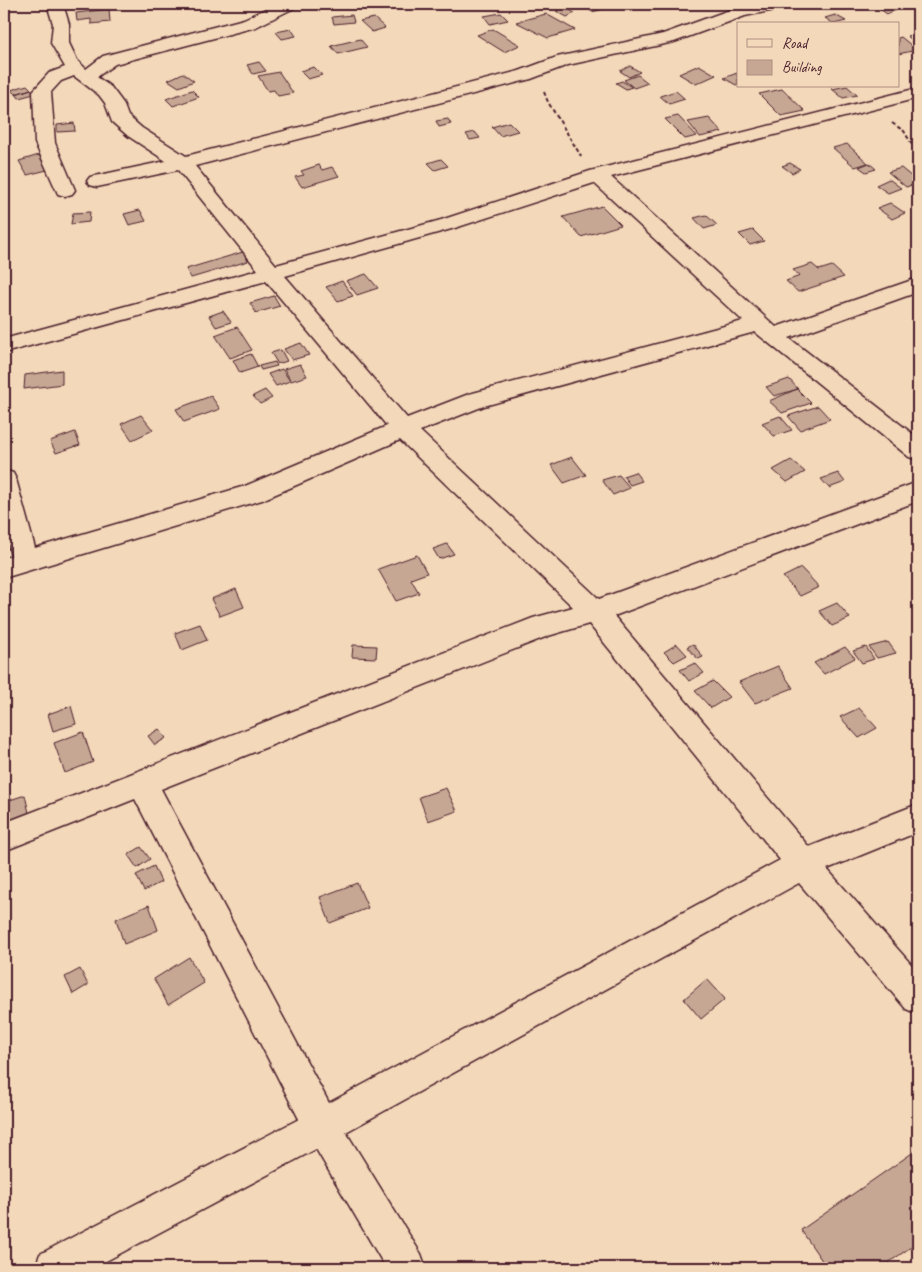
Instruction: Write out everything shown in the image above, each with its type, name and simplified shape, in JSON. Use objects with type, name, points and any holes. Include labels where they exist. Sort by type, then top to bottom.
[{"type":"street","points":[[54,4],[61,24],[60,43],[69,62],[105,91],[114,103],[119,118],[135,132],[183,163],[272,274],[403,429],[595,612],[803,864],[918,997]]},
{"type":"street","points":[[65,190],[44,143],[42,91],[55,76],[81,73],[100,68],[109,60],[250,23],[288,4]]},
{"type":"street","points":[[97,181],[183,163],[516,78],[563,61],[668,38],[741,12],[779,4]]},
{"type":"street","points":[[4,346],[272,274],[448,224],[597,175],[918,93]]},
{"type":"street","points":[[597,175],[765,330],[918,451]]},
{"type":"street","points":[[4,479],[15,565],[253,493],[403,429],[478,400],[765,330],[918,285]]},
{"type":"street","points":[[4,836],[543,626],[595,612],[918,491]]},
{"type":"street","points":[[142,783],[322,1126],[407,1268]]},
{"type":"street","points":[[54,1268],[322,1126],[803,864],[918,818]]},
{"type":"path","points":[[542,69],[541,79],[548,102],[582,157],[597,175]]},
{"type":"path","points":[[892,122],[904,131],[918,155]]},
{"type":"building","points":[[180,4],[197,4],[196,8],[180,8]]},
{"type":"building","points":[[582,4],[602,4],[607,8],[592,12]]},
{"type":"building","points":[[889,6],[896,10],[887,14],[880,9]]},
{"type":"building","points":[[564,7],[575,13],[567,17],[556,11]]},
{"type":"building","points":[[109,9],[110,22],[91,24],[91,19],[77,21],[76,13]]},
{"type":"building","points":[[501,13],[508,20],[490,24],[484,16]]},
{"type":"building","points":[[546,14],[575,30],[548,38],[516,22]]},
{"type":"building","points":[[352,15],[354,22],[334,24],[332,17]]},
{"type":"building","points":[[835,15],[846,21],[831,22],[825,18]]},
{"type":"building","points":[[374,18],[385,28],[372,32],[360,21]]},
{"type":"building","points":[[291,29],[296,36],[282,39],[276,32]]},
{"type":"building","points":[[493,29],[520,45],[504,52],[477,35]]},
{"type":"building","points":[[918,33],[918,44],[907,36]]},
{"type":"building","points":[[901,37],[917,50],[900,54]]},
{"type":"building","points":[[360,39],[367,47],[338,54],[331,46]]},
{"type":"building","points":[[259,62],[266,71],[253,74],[247,65]]},
{"type":"building","points":[[699,65],[716,75],[696,84],[679,74]]},
{"type":"building","points":[[630,66],[640,72],[629,77],[620,71]]},
{"type":"building","points":[[314,67],[322,75],[308,79],[300,71]]},
{"type":"building","points":[[279,72],[293,93],[278,96],[274,90],[268,91],[258,76]]},
{"type":"building","points":[[183,73],[194,81],[179,87],[168,80]]},
{"type":"building","points":[[737,73],[737,84],[736,85],[724,78]]},
{"type":"building","points":[[638,75],[648,83],[634,88],[624,80]]},
{"type":"building","points":[[622,81],[632,87],[626,89],[616,83]]},
{"type":"building","points":[[27,85],[31,89],[15,94],[11,90]]},
{"type":"building","points":[[849,88],[857,95],[843,98],[832,89]]},
{"type":"building","points":[[31,89],[34,94],[19,98],[16,94]]},
{"type":"building","points":[[782,89],[805,111],[781,116],[759,94]]},
{"type":"building","points":[[192,90],[199,97],[173,106],[166,99]]},
{"type":"building","points":[[676,91],[685,99],[669,104],[660,96]]},
{"type":"building","points":[[678,116],[697,136],[685,139],[665,119]]},
{"type":"building","points":[[709,118],[722,132],[700,137],[688,122]]},
{"type":"building","points":[[448,119],[451,124],[439,127],[436,121]]},
{"type":"building","points":[[509,122],[518,131],[500,136],[492,127]]},
{"type":"building","points":[[74,123],[75,131],[57,132],[57,125]]},
{"type":"building","points":[[475,132],[480,138],[470,140],[466,134]]},
{"type":"building","points":[[847,144],[868,163],[855,167],[833,148]]},
{"type":"building","points":[[39,155],[47,170],[27,175],[19,161]]},
{"type":"building","points":[[441,159],[448,166],[435,170],[428,163]]},
{"type":"building","points":[[790,163],[800,169],[792,173],[782,166]]},
{"type":"building","points":[[869,163],[876,169],[866,172],[859,167]]},
{"type":"building","points":[[319,165],[322,170],[332,167],[339,176],[302,187],[295,177],[304,175],[301,171]]},
{"type":"building","points":[[901,168],[918,183],[906,187],[888,172]]},
{"type":"building","points":[[889,179],[901,188],[888,193],[876,185]]},
{"type":"building","points":[[890,203],[905,213],[892,219],[877,208]]},
{"type":"building","points":[[602,206],[621,225],[581,237],[563,217]]},
{"type":"building","points":[[140,210],[146,221],[129,225],[124,214]]},
{"type":"building","points":[[90,212],[89,222],[71,224],[73,213]]},
{"type":"building","points":[[706,215],[717,225],[704,229],[694,218]]},
{"type":"building","points":[[753,230],[764,241],[750,245],[739,234]]},
{"type":"building","points":[[243,252],[248,261],[191,278],[186,269]]},
{"type":"building","points":[[812,264],[819,270],[832,266],[844,277],[798,292],[786,281],[800,276],[793,270]]},
{"type":"building","points":[[366,274],[378,288],[357,295],[346,281]]},
{"type":"building","points":[[342,281],[353,296],[338,301],[326,287]]},
{"type":"building","points":[[274,296],[280,306],[256,313],[250,303]]},
{"type":"building","points":[[223,311],[231,322],[216,327],[209,316]]},
{"type":"building","points":[[237,327],[252,350],[230,358],[215,335]]},
{"type":"building","points":[[301,343],[309,355],[292,360],[284,349]]},
{"type":"building","points":[[281,350],[287,361],[278,364],[271,353]]},
{"type":"building","points":[[251,354],[258,367],[240,373],[233,360]]},
{"type":"building","points":[[275,362],[277,366],[261,370],[259,366]]},
{"type":"building","points":[[300,364],[307,376],[291,381],[284,369]]},
{"type":"building","points":[[282,369],[290,381],[276,386],[268,374]]},
{"type":"building","points":[[62,370],[62,384],[24,389],[25,375]]},
{"type":"building","points":[[789,379],[798,389],[774,396],[766,387]]},
{"type":"building","points":[[797,389],[811,403],[782,413],[769,401]]},
{"type":"building","points":[[265,390],[272,398],[260,404],[253,396]]},
{"type":"building","points":[[211,396],[220,409],[184,422],[176,409]]},
{"type":"building","points":[[818,406],[830,419],[800,430],[788,416]]},
{"type":"building","points":[[141,415],[153,430],[132,440],[121,424]]},
{"type":"building","points":[[780,416],[792,430],[774,436],[762,423]]},
{"type":"building","points":[[75,432],[80,445],[56,453],[50,441]]},
{"type":"building","points":[[572,457],[586,475],[564,483],[551,465]]},
{"type":"building","points":[[791,460],[805,472],[787,482],[773,470]]},
{"type":"building","points":[[635,472],[642,481],[630,485],[623,476]]},
{"type":"building","points":[[838,473],[845,482],[829,488],[821,479]]},
{"type":"building","points":[[619,475],[630,488],[613,495],[602,480]]},
{"type":"building","points":[[447,544],[454,554],[439,559],[433,549]]},
{"type":"building","points":[[417,555],[427,573],[411,579],[419,593],[396,601],[378,569]]},
{"type":"building","points":[[801,568],[819,587],[800,596],[783,577]]},
{"type":"building","points":[[236,589],[244,607],[220,616],[211,599]]},
{"type":"building","points":[[837,603],[850,618],[832,626],[819,611]]},
{"type":"building","points":[[200,624],[207,640],[182,650],[175,633]]},
{"type":"building","points":[[888,642],[896,653],[877,658],[869,647]]},
{"type":"building","points":[[677,644],[687,655],[674,662],[664,652]]},
{"type":"building","points":[[693,644],[703,657],[698,659],[687,647]]},
{"type":"building","points":[[353,645],[377,646],[376,658],[352,657]]},
{"type":"building","points":[[845,647],[855,658],[824,674],[814,663]]},
{"type":"building","points":[[866,647],[874,659],[862,663],[853,651]]},
{"type":"building","points":[[695,663],[704,673],[689,681],[680,670]]},
{"type":"building","points":[[778,666],[793,688],[755,703],[739,682]]},
{"type":"building","points":[[713,681],[729,697],[711,708],[695,691]]},
{"type":"building","points":[[71,706],[76,724],[53,731],[48,714]]},
{"type":"building","points":[[859,708],[877,728],[859,738],[840,717]]},
{"type":"building","points":[[159,729],[166,738],[155,745],[148,736]]},
{"type":"building","points":[[83,732],[93,762],[65,773],[54,743]]},
{"type":"building","points":[[446,788],[457,811],[428,821],[419,797]]},
{"type":"building","points":[[25,795],[29,813],[4,822],[4,802]]},
{"type":"building","points":[[141,847],[150,859],[137,868],[128,855]]},
{"type":"building","points":[[154,866],[161,882],[144,891],[136,875]]},
{"type":"building","points":[[357,883],[368,908],[330,923],[320,897]]},
{"type":"building","points":[[149,905],[158,930],[124,944],[116,919]]},
{"type":"building","points":[[189,957],[204,983],[168,1005],[154,979]]},
{"type":"building","points":[[80,969],[88,985],[73,994],[65,977]]},
{"type":"building","points":[[707,979],[725,999],[701,1019],[684,999]]},
{"type":"building","points":[[918,1149],[918,1242],[881,1268],[827,1268],[801,1230]]}]
